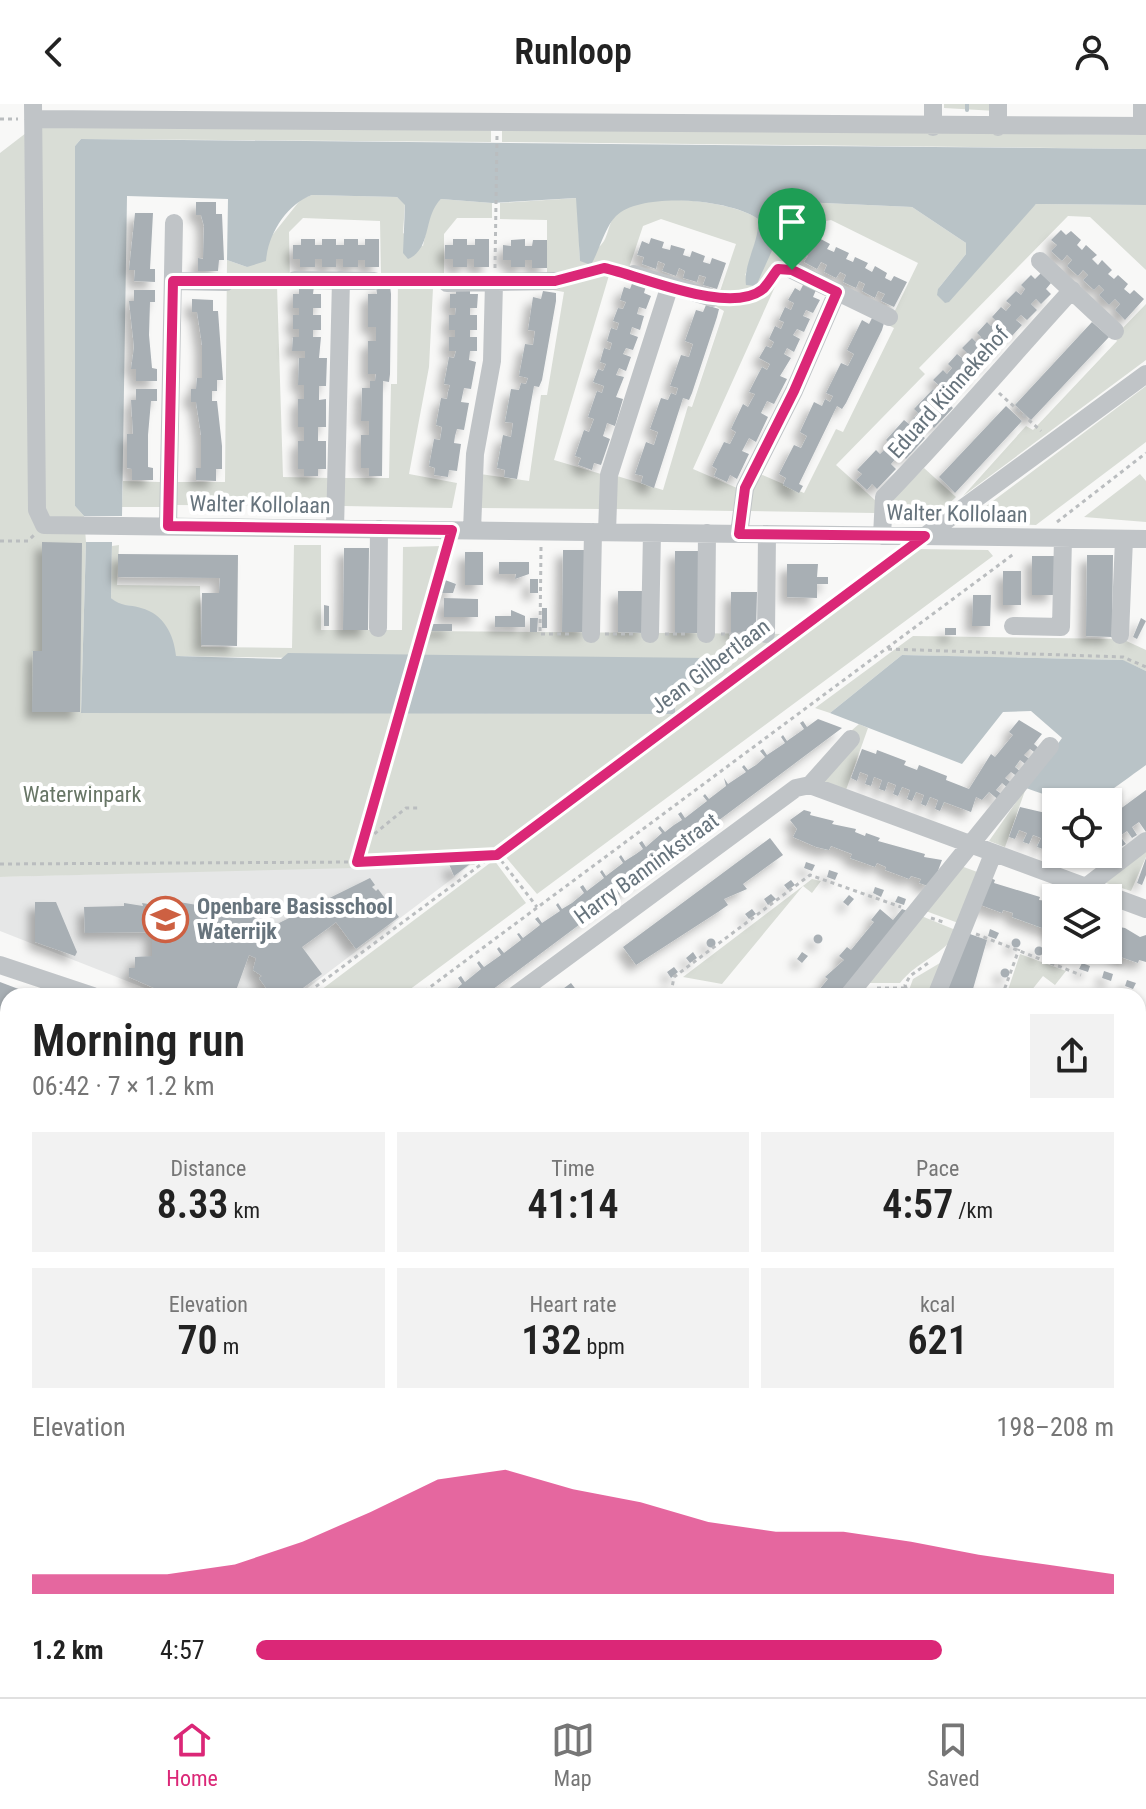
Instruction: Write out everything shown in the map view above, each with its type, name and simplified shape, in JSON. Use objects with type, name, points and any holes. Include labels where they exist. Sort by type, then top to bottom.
[{"type":"street","points":[[933,104],[933,127]]},
{"type":"street","points":[[998,104],[998,127]]},
{"type":"street","points":[[44,525],[37,510],[33,112],[638,113],[933,127],[1144,126],[1142,104]]},
{"type":"street","points":[[168,526],[174,223]]},
{"type":"street","points":[[1040,261],[1115,331]]},
{"type":"street","points":[[792,270],[889,317]]},
{"type":"street","points":[[634,274],[712,298]]},
{"type":"street","points":[[295,280],[374,281]]},
{"type":"street","points":[[335,529],[341,280]]},
{"type":"street","points":[[173,281],[226,282]]},
{"type":"street","points":[[447,283],[555,281]]},
{"type":"street","points":[[472,530],[475,454],[492,361],[494,283]]},
{"type":"street","points":[[591,634],[600,532],[609,475],[670,285]]},
{"type":"street","name":"Eduard Künnekehof","points":[[882,536],[884,497],[961,418],[987,383],[1072,290]]},
{"type":"street","points":[[739,534],[745,488],[794,391],[837,292]]},
{"type":"street","points":[[925,536],[1146,374]]},
{"type":"street","name":"Walter Kollolaan","points":[[44,525],[1146,539]]},
{"type":"street","points":[[378,628],[379,529]]},
{"type":"street","points":[[650,634],[652,533]]},
{"type":"street","points":[[706,634],[707,533]]},
{"type":"street","points":[[766,634],[767,534]]},
{"type":"street","points":[[1013,626],[1061,627],[1063,538]]},
{"type":"street","points":[[1120,635],[1124,539]]},
{"type":"street","name":"Harry Banninkstraat","points":[[532,988],[796,788],[810,785],[851,739]]},
{"type":"street","points":[[854,988],[1050,746]]},
{"type":"street","points":[[810,785],[1078,884]]},
{"type":"street","points":[[1090,884],[1146,841]]},
{"type":"street","points":[[939,988],[993,854]]},
{"type":"street","points":[[1122,900],[1146,909]]},
{"type":"street","points":[[0,965],[69,988]]},
{"type":"path","points":[[494,283],[497,140]]},
{"type":"path","points":[[555,281],[604,268],[634,274]]},
{"type":"path","points":[[712,298],[730,299],[762,290],[778,269],[792,270]]},
{"type":"path","points":[[226,282],[295,280]]},
{"type":"path","points":[[374,281],[447,283]]},
{"type":"path","points":[[987,383],[1055,443]]},
{"type":"path","points":[[429,988],[1146,453]]},
{"type":"path","points":[[0,541],[28,541],[44,525]]},
{"type":"path","points":[[357,862],[452,530]]},
{"type":"path","points":[[541,531],[540,634],[766,634]]},
{"type":"path","name":"Jean Gilbertlaan","points":[[314,988],[925,536]]},
{"type":"path","points":[[886,649],[1123,657],[1146,667]]},
{"type":"path","points":[[362,844],[406,808],[420,808]]},
{"type":"path","points":[[0,864],[357,862],[497,855],[537,907]]},
{"type":"path","points":[[672,988],[674,977],[810,875],[917,912],[958,938],[1019,949],[1081,975]]},
{"type":"path","points":[[905,988],[910,976],[958,938]]},
{"type":"path","points":[[1005,988],[1019,949]]},
{"type":"shaded area","points":[[81,139],[1146,149],[1146,205],[1036,204],[945,303],[937,295],[938,289],[966,254],[966,243],[912,207],[793,204],[756,286],[746,285],[746,277],[757,236],[758,219],[745,212],[708,203],[665,201],[628,208],[612,221],[591,265],[580,261],[576,198],[492,203],[441,199],[435,206],[421,248],[408,259],[403,253],[405,205],[397,197],[312,195],[295,205],[280,221],[266,261],[247,267],[227,260],[228,199],[127,196],[122,516],[84,516],[75,506],[75,146]]},
{"type":"shaded area","points":[[86,542],[112,542],[111,598],[118,603],[149,611],[162,620],[173,640],[176,656],[281,659],[288,653],[707,658],[711,664],[675,697],[675,714],[81,713]]},
{"type":"shaded area","points":[[902,655],[1123,660],[1146,671],[1146,765],[1113,788],[1042,788],[1042,794],[1026,788],[1062,738],[1031,711],[1003,712],[962,764],[830,713]]},
{"type":"shaded area","points":[[473,863],[308,988],[145,988],[0,931],[0,877]]},
{"type":"green space","points":[[944,104],[996,104],[996,111],[944,108]]},
{"type":"green space","name":"Waterwinpark","points":[[39,123],[491,127],[491,142],[81,139],[75,146],[75,506],[84,516],[86,542],[81,712],[674,714],[674,697],[711,664],[175,656],[132,606],[119,605],[111,598],[112,546],[119,545],[117,585],[200,586],[201,647],[292,648],[294,545],[321,545],[321,630],[402,630],[403,547],[442,546],[418,631],[788,634],[675,714],[474,865],[0,877],[0,153]]},
{"type":"green space","points":[[502,127],[1146,135],[1146,149],[502,142]]},
{"type":"green space","points":[[312,195],[397,197],[405,204],[403,233],[423,246],[431,208],[441,199],[492,203],[492,218],[457,218],[444,234],[444,288],[433,288],[429,367],[409,474],[457,483],[452,508],[344,506],[344,478],[389,478],[391,384],[397,384],[398,276],[381,275],[380,221],[303,218],[289,232],[290,285],[277,285],[283,477],[329,478],[329,506],[175,505],[175,482],[225,482],[227,260],[247,267],[301,199]]},
{"type":"green space","points":[[577,198],[580,261],[602,244],[614,217],[625,208],[662,200],[684,200],[745,212],[758,219],[759,231],[745,276],[793,205],[802,202],[912,207],[966,243],[966,254],[938,289],[1036,204],[1146,205],[1146,270],[1090,217],[1068,216],[919,368],[925,374],[836,465],[876,501],[875,513],[749,511],[750,496],[760,474],[804,493],[836,429],[843,432],[894,328],[888,325],[918,263],[831,220],[811,224],[793,262],[787,260],[693,469],[737,488],[733,511],[615,509],[617,476],[663,490],[688,406],[692,407],[724,311],[715,306],[736,244],[661,219],[643,226],[626,277],[610,272],[554,460],[601,474],[601,509],[480,508],[480,474],[529,481],[541,395],[547,395],[564,292],[547,289],[547,220],[500,219],[500,203]]},
{"type":"green space","points":[[1146,304],[1146,360],[963,496],[1026,426],[1033,430],[1117,341],[1114,337]]},
{"type":"green space","points":[[1146,386],[1146,442],[1036,525],[984,523],[977,513]]},
{"type":"green space","points":[[924,468],[956,497],[938,514],[889,514],[890,501]]},
{"type":"green space","points":[[1140,474],[1146,481],[1146,522],[1084,517]]},
{"type":"green space","points":[[123,481],[160,482],[160,507],[122,507]]},
{"type":"green space","points":[[916,549],[988,550],[993,556],[537,894],[504,855]]},
{"type":"green space","points":[[913,636],[1122,639],[1146,650],[1146,671],[1122,660],[902,655],[830,713],[815,708]]},
{"type":"green space","points":[[859,724],[868,728],[846,790],[820,780],[836,744]]},
{"type":"green space","points":[[1026,788],[1005,847],[989,841]]},
{"type":"green space","points":[[1146,847],[1146,857],[1131,891],[1122,888],[1122,884],[1106,883]]},
{"type":"green space","points":[[494,860],[526,903],[412,988],[324,988]]},
{"type":"green space","points":[[961,866],[980,873],[961,924],[923,910]]},
{"type":"green space","points":[[812,879],[821,881],[812,893],[803,886],[722,984],[683,977]]},
{"type":"green space","points":[[919,915],[958,931],[945,946],[900,983],[864,983]]},
{"type":"green space","points":[[1020,954],[1066,971],[1055,985],[1043,976],[1033,988],[1009,988]]},
{"type":"green space","points":[[945,960],[933,988],[910,988],[913,979]]},
{"type":"building","points":[[196,202],[216,202],[216,214],[222,214],[224,260],[219,260],[218,271],[198,271],[198,258],[203,259],[204,226],[201,215],[196,215]]},
{"type":"building","points":[[135,213],[153,213],[150,269],[155,269],[155,282],[134,281],[135,270],[129,270]]},
{"type":"building","points":[[1061,230],[1066,235],[1071,231],[1081,240],[1077,245],[1082,250],[1086,245],[1097,255],[1092,259],[1098,265],[1102,260],[1112,270],[1108,274],[1114,279],[1118,275],[1128,284],[1124,289],[1130,294],[1134,290],[1144,299],[1125,320],[1115,310],[1120,304],[1115,299],[1109,305],[1099,295],[1104,290],[1099,285],[1094,290],[1083,280],[1088,275],[1083,270],[1078,276],[1067,266],[1072,260],[1067,255],[1062,261],[1051,251],[1057,245],[1051,240]]},
{"type":"building","points":[[817,237],[830,244],[827,249],[834,252],[836,247],[849,253],[846,259],[853,262],[855,257],[868,263],[865,268],[872,272],[875,266],[887,273],[885,278],[891,281],[894,276],[907,282],[894,307],[881,301],[885,294],[878,291],[875,298],[862,291],[865,284],[859,281],[856,288],[843,282],[846,275],[840,272],[836,278],[824,272],[827,265],[821,262],[817,269],[804,262],[808,256],[801,252],[807,239],[814,243]]},
{"type":"building","points":[[651,238],[664,242],[662,248],[670,250],[671,245],[685,249],[683,255],[690,257],[692,251],[705,256],[703,262],[710,264],[712,258],[726,263],[717,289],[703,285],[706,277],[699,275],[697,282],[683,278],[685,271],[679,268],[676,276],[662,271],[665,264],[658,261],[656,269],[642,264],[644,257],[637,255],[642,241],[649,244]]},
{"type":"building","points":[[301,239],[315,239],[315,245],[322,245],[322,239],[336,239],[336,245],[344,245],[344,239],[358,239],[358,245],[365,245],[365,239],[379,239],[379,267],[365,267],[365,260],[358,260],[358,267],[343,267],[343,259],[336,259],[336,267],[322,267],[322,259],[315,259],[315,267],[300,267],[300,259],[293,259],[293,245],[301,245]]},
{"type":"building","points":[[453,239],[467,239],[467,245],[475,245],[475,239],[489,239],[489,267],[474,267],[474,259],[467,259],[467,267],[453,267],[453,259],[445,259],[445,245],[453,245]]},
{"type":"building","points":[[525,239],[525,246],[532,246],[533,240],[547,240],[547,268],[532,268],[532,260],[525,260],[525,267],[511,267],[511,260],[503,260],[503,245],[511,246],[511,240]]},
{"type":"building","points":[[1041,273],[1051,283],[1046,289],[1051,294],[1041,304],[1036,299],[1031,304],[1037,310],[1027,320],[1021,315],[1016,320],[1022,325],[1012,336],[1006,331],[1001,336],[1007,341],[997,352],[992,347],[987,352],[993,357],[983,367],[977,362],[972,367],[978,373],[968,383],[962,378],[957,383],[963,388],[948,403],[953,408],[934,428],[929,423],[919,433],[925,438],[906,459],[900,454],[891,464],[896,469],[877,489],[872,484],[867,490],[856,480],[862,474],[857,470],[876,450],[880,454],[890,444],[886,440],[904,420],[909,424],[918,413],[914,409],[933,389],[937,393],[942,388],[933,380],[943,370],[947,374],[952,368],[948,364],[957,354],[962,358],[967,353],[962,348],[972,338],[976,342],[981,337],[977,333],[987,322],[991,326],[996,321],[992,317],[1001,307],[1006,311],[1011,305],[1006,301],[1016,291],[1021,295],[1025,289],[1021,285],[1031,275],[1035,279]]},
{"type":"building","points":[[633,281],[646,286],[644,293],[651,296],[646,309],[639,307],[637,314],[644,316],[640,330],[632,327],[630,334],[638,337],[633,350],[626,348],[623,354],[631,357],[626,371],[619,368],[616,375],[624,377],[616,397],[623,399],[615,426],[607,423],[603,436],[610,439],[601,465],[594,463],[592,470],[578,465],[581,458],[575,456],[584,430],[589,432],[594,419],[588,417],[597,391],[602,393],[604,386],[593,382],[598,369],[603,371],[606,364],[600,362],[604,348],[610,350],[612,343],[607,341],[611,328],[617,330],[619,323],[613,321],[618,308],[623,309],[626,302],[620,300],[624,287],[630,289]]},
{"type":"building","points":[[804,283],[816,290],[813,297],[820,300],[813,313],[806,310],[803,316],[810,319],[804,332],[797,329],[793,335],[800,339],[794,352],[787,348],[784,354],[791,358],[780,376],[787,379],[774,404],[767,401],[761,413],[768,417],[756,442],[749,438],[742,451],[749,454],[737,479],[730,475],[727,482],[714,476],[717,469],[712,466],[724,442],[730,444],[736,432],[731,429],[743,404],[748,407],[755,394],[749,392],[762,367],[767,370],[770,364],[759,358],[766,346],[771,348],[774,342],[769,339],[775,326],[781,329],[784,322],[779,320],[785,307],[791,310],[794,303],[788,300],[795,288],[800,291]]},
{"type":"building","points":[[299,286],[314,286],[313,294],[321,294],[321,308],[313,308],[313,315],[321,315],[321,330],[313,330],[313,337],[321,337],[319,358],[327,358],[326,386],[319,386],[319,400],[326,399],[326,427],[318,427],[318,441],[326,441],[326,469],[318,469],[318,476],[304,476],[304,469],[298,469],[298,441],[304,441],[304,427],[298,427],[298,399],[304,399],[304,385],[298,385],[299,358],[305,358],[305,351],[292,351],[293,337],[299,337],[299,329],[293,329],[293,315],[299,315],[299,308],[293,308],[293,294],[299,294]]},
{"type":"building","points":[[376,286],[390,286],[390,374],[389,382],[383,381],[382,476],[369,476],[369,468],[361,468],[361,435],[369,435],[369,421],[361,421],[362,388],[370,388],[370,381],[375,381],[376,374],[368,374],[368,341],[376,341],[376,327],[368,327],[368,294],[377,294]]},
{"type":"building","points":[[456,286],[470,286],[470,294],[478,294],[477,308],[470,308],[470,315],[477,315],[477,330],[470,330],[470,337],[477,337],[477,351],[470,351],[469,360],[476,362],[471,389],[464,388],[461,402],[469,403],[464,430],[457,429],[455,436],[454,443],[461,444],[457,471],[449,470],[448,477],[434,475],[435,468],[429,466],[434,439],[440,440],[442,427],[436,425],[441,398],[447,399],[450,385],[444,384],[449,357],[454,358],[456,351],[449,351],[449,337],[455,337],[455,330],[449,330],[449,315],[455,315],[456,308],[450,308],[450,294],[456,294]]},
{"type":"building","points":[[134,290],[155,290],[155,302],[150,302],[149,335],[152,368],[157,369],[157,381],[136,381],[136,369],[131,369],[134,347],[129,301],[134,301]]},
{"type":"building","points":[[543,291],[556,293],[556,301],[542,380],[539,387],[534,386],[517,479],[504,477],[505,470],[497,468],[503,435],[511,437],[513,423],[505,422],[511,389],[519,390],[521,383],[526,384],[528,378],[519,376],[525,344],[533,345],[535,331],[528,330],[533,297],[541,299]]},
{"type":"building","points":[[192,299],[213,300],[213,311],[218,311],[223,380],[217,380],[217,391],[212,391],[212,401],[217,401],[222,469],[216,469],[216,481],[196,480],[196,468],[201,468],[201,435],[196,402],[191,402],[191,389],[196,389],[197,378],[202,378],[202,345],[197,312],[192,312]]},
{"type":"building","points":[[706,305],[719,309],[717,317],[692,393],[689,400],[683,398],[654,488],[641,483],[643,476],[635,474],[646,442],[654,445],[658,432],[650,429],[661,398],[668,400],[671,393],[676,395],[678,388],[670,386],[681,355],[689,357],[693,344],[685,341],[696,310],[703,312]]},
{"type":"building","points":[[872,318],[884,323],[882,330],[846,403],[842,409],[837,406],[799,484],[803,486],[799,493],[783,485],[786,478],[779,474],[794,445],[801,448],[807,436],[800,432],[814,402],[822,406],[825,399],[830,402],[833,396],[826,393],[841,363],[848,366],[854,354],[847,350],[862,320],[869,324]]},
{"type":"building","points":[[1092,322],[1109,337],[1031,420],[1015,405]]},
{"type":"building","points":[[136,389],[157,389],[157,401],[151,401],[148,435],[148,467],[153,468],[153,480],[132,480],[132,469],[127,468],[127,434],[133,434],[131,400],[136,400]]},
{"type":"building","points":[[1006,406],[1022,421],[955,493],[939,477]]},
{"type":"building","points":[[42,542],[82,543],[80,712],[32,712],[33,651],[42,651]]},
{"type":"building","points":[[344,548],[369,548],[368,630],[343,630]]},
{"type":"building","points":[[563,550],[588,550],[587,632],[562,632]]},
{"type":"building","points":[[675,551],[701,551],[700,633],[675,633]]},
{"type":"building","points":[[465,552],[483,552],[483,585],[465,585]]},
{"type":"building","points":[[118,554],[238,555],[237,646],[201,645],[202,593],[219,593],[220,578],[118,577]]},
{"type":"building","points":[[1087,555],[1113,555],[1112,637],[1086,636]]},
{"type":"building","points":[[1032,556],[1055,556],[1055,595],[1032,595]]},
{"type":"building","points":[[499,562],[529,562],[529,574],[515,579],[516,574],[499,574]]},
{"type":"building","points":[[787,564],[818,564],[817,577],[828,577],[828,584],[817,584],[817,598],[787,597]]},
{"type":"building","points":[[1003,571],[1021,571],[1021,605],[1003,605]]},
{"type":"building","points":[[530,579],[538,579],[538,593],[530,593]]},
{"type":"building","points":[[445,580],[456,584],[453,593],[441,593]]},
{"type":"building","points":[[618,591],[644,591],[644,633],[618,632]]},
{"type":"building","points":[[731,592],[757,592],[756,634],[731,633]]},
{"type":"building","points":[[973,595],[991,595],[990,626],[972,626]]},
{"type":"building","points":[[444,598],[478,599],[478,617],[444,617]]},
{"type":"building","points":[[324,605],[329,606],[329,626],[324,626]]},
{"type":"building","points":[[542,608],[547,608],[547,628],[542,628]]},
{"type":"building","points":[[511,610],[525,616],[525,627],[495,627],[495,616],[511,616]]},
{"type":"building","points":[[530,618],[538,618],[537,632],[530,632]]},
{"type":"building","points":[[1141,618],[1146,621],[1137,639],[1133,637]]},
{"type":"building","points":[[433,624],[452,624],[452,631],[430,631]]},
{"type":"building","points":[[945,628],[956,628],[956,635],[945,635]]},
{"type":"building","points":[[818,719],[842,728],[495,988],[457,988],[462,984],[458,978],[461,976],[465,982],[481,969],[477,963],[479,961],[484,967],[501,955],[497,949],[499,947],[504,953],[521,940],[517,934],[523,938],[540,925],[535,919],[538,917],[542,923],[560,911],[556,905],[558,903],[562,909],[572,903],[584,893],[580,887],[583,885],[587,891],[604,878],[600,872],[602,870],[606,876],[623,863],[619,857],[621,855],[625,861],[636,854],[643,849],[639,843],[642,841],[646,847],[662,833],[658,828],[660,826],[665,832],[682,820],[678,814],[681,812],[685,818],[707,801],[703,796],[705,794],[709,799],[726,786],[724,778],[728,784],[746,772],[742,767],[744,765],[748,770],[756,765],[765,757],[760,751],[763,749],[767,755],[785,743],[781,737],[783,735],[787,741],[804,729],[800,723],[803,721],[807,727]]},
{"type":"building","points":[[1019,720],[1042,734],[1034,744],[1041,750],[1037,754],[1030,749],[1024,755],[1032,761],[1028,766],[1020,760],[1015,767],[1022,773],[1018,777],[1011,772],[1005,778],[1013,784],[1009,789],[1002,783],[996,790],[1004,796],[1000,801],[989,792],[982,800],[976,797],[971,812],[944,802],[940,811],[935,809],[938,800],[930,797],[926,806],[921,804],[924,795],[916,792],[912,801],[907,799],[910,790],[902,787],[898,796],[893,794],[896,785],[888,782],[885,791],[879,789],[882,780],[874,777],[871,786],[865,784],[868,775],[860,772],[857,781],[851,778],[862,749],[876,754],[877,750],[906,761],[904,765],[917,770],[919,765],[947,776],[946,780],[969,789],[991,754],[995,757],[1013,735],[1009,732]]},
{"type":"building","points":[[1146,790],[1146,832],[1139,822],[1132,827],[1137,835],[1132,838],[1127,831],[1122,835],[1122,808]]},
{"type":"building","points":[[1020,807],[1042,812],[1042,849],[1037,847],[1041,838],[1033,835],[1029,844],[1023,842],[1027,833],[1019,830],[1015,839],[1009,837]]},
{"type":"building","points":[[804,810],[811,812],[810,815],[834,821],[832,824],[880,838],[878,841],[942,860],[933,884],[931,887],[919,883],[921,879],[911,876],[909,879],[885,870],[886,867],[877,863],[875,867],[850,858],[852,854],[831,846],[829,850],[816,847],[793,837],[797,829],[790,820]]},
{"type":"building","points":[[770,838],[783,855],[743,884],[747,889],[724,899],[728,905],[636,965],[623,947]]},
{"type":"building","points":[[1146,858],[1146,875],[1142,885],[1137,883]]},
{"type":"building","points":[[806,862],[815,865],[812,871],[804,868]]},
{"type":"building","points":[[449,864],[470,864],[454,876]]},
{"type":"building","points":[[829,870],[838,873],[835,880],[827,877]]},
{"type":"building","points":[[988,877],[995,880],[994,883],[1040,897],[1042,928],[1012,917],[1013,913],[1003,910],[1002,913],[978,904]]},
{"type":"building","points":[[370,878],[375,885],[372,887],[376,891],[378,889],[399,917],[356,949],[336,922],[302,947],[322,974],[303,988],[266,988],[259,978],[262,976],[253,970],[256,958],[249,955],[237,988],[154,988],[129,977],[129,968],[135,968],[135,957],[152,956],[152,932],[85,933],[84,907],[124,906],[124,903],[161,906],[161,902],[179,906],[179,902],[197,905],[197,902],[265,901],[259,920],[275,925]]},
{"type":"building","points":[[791,880],[795,885],[788,890],[784,885]]},
{"type":"building","points":[[875,887],[884,890],[881,897],[873,893]]},
{"type":"building","points":[[771,894],[776,899],[768,905],[764,899]]},
{"type":"building","points":[[849,895],[854,899],[848,906],[843,902]]},
{"type":"building","points":[[898,896],[906,899],[904,905],[895,902]]},
{"type":"building","points":[[35,902],[56,902],[77,952],[75,956],[35,942]]},
{"type":"building","points":[[752,909],[756,914],[749,919],[745,914]]},
{"type":"building","points":[[880,909],[893,920],[902,909],[910,912],[848,988],[821,988],[828,979],[825,977],[844,960],[839,956],[847,947],[851,950],[874,922],[871,920]]},
{"type":"building","points":[[1122,927],[1140,937],[1146,935],[1146,962],[1139,960],[1138,963],[1122,957]]},
{"type":"building","points":[[990,929],[999,933],[996,939],[988,936]]},
{"type":"building","points":[[967,933],[987,940],[973,988],[947,988]]},
{"type":"building","points":[[818,935],[822,939],[818,943],[814,939]]},
{"type":"building","points":[[711,939],[715,943],[711,947],[707,943]]},
{"type":"building","points":[[1016,939],[1020,943],[1016,947],[1012,943]]},
{"type":"building","points":[[1039,947],[1042,954],[1039,955],[1035,951]]},
{"type":"building","points":[[693,952],[697,958],[690,963],[686,958]]},
{"type":"building","points":[[802,952],[808,956],[802,963],[797,959]]},
{"type":"building","points":[[1082,964],[1090,966],[1088,972],[1079,969]]},
{"type":"building","points":[[674,967],[678,972],[671,978],[667,972]]},
{"type":"building","points":[[1005,969],[1009,973],[1005,977],[1001,973]]},
{"type":"building","points":[[1104,971],[1113,974],[1111,981],[1102,978]]},
{"type":"building","points":[[1127,980],[1136,983],[1134,988],[1125,986]]},
{"type":"building","points":[[0,982],[16,988],[0,988]]},
{"type":"waterway","points":[[967,104],[967,110]]},
{"type":"place","name":"Openbare Basisschool Waterrijk","points":[[166,919]]},
{"type":"route","points":[[604,268],[712,298],[730,299],[762,290],[778,269],[792,270],[837,292],[802,366],[794,391],[745,488],[740,506],[739,534],[925,536],[497,855],[357,862],[452,530],[168,526],[173,281],[250,279],[494,283],[555,281],[577,272],[604,268]]}]
